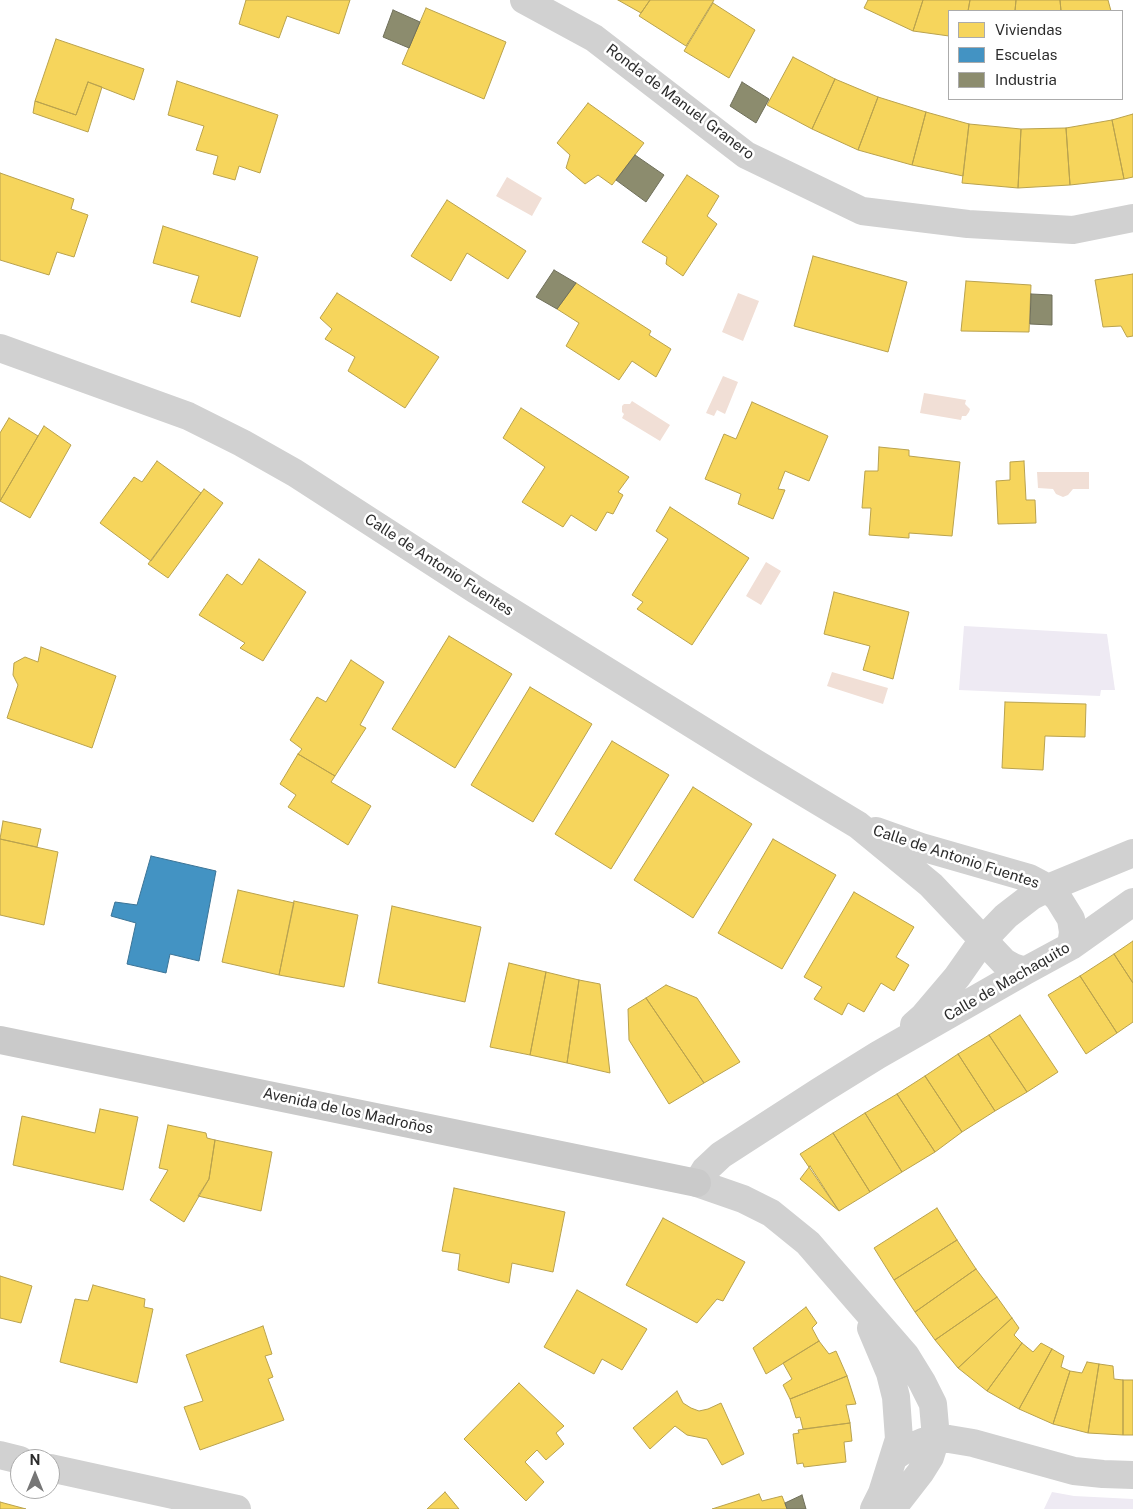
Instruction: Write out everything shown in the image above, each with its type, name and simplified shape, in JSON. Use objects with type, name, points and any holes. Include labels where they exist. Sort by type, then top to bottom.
[{"type":"street","name":"Ronda de Manuel Granero","points":[[524,0],[594,38],[746,156],[862,211],[968,224],[1073,230],[1133,218]]},
{"type":"street","name":"Calle de Antonio Fuentes","points":[[0,348],[188,416],[242,443],[295,473],[476,590],[762,768],[858,825],[931,885],[1004,962],[1025,971]]},
{"type":"street","name":"Calle de Antonio Fuentes","points":[[858,825],[921,847],[1029,878],[1048,888],[1058,898],[1071,920],[1073,932],[1071,946]]},
{"type":"street","name":"Calle de Machaquito","points":[[878,1055],[923,1017],[957,976],[982,940],[1006,916],[1032,896],[1048,888],[1133,853]]},
{"type":"street","name":"Calle de Machaquito","points":[[697,1182],[705,1170],[721,1155],[878,1055],[1071,946],[1133,902]]},
{"type":"street","name":"Avenida de los Madroños","points":[[0,1040],[697,1182]]},
{"type":"street","points":[[697,1182],[743,1198],[770,1213],[808,1242],[906,1356],[922,1382],[933,1404],[936,1438],[930,1457],[892,1509]]},
{"type":"street","points":[[848,1288],[875,1335],[890,1373],[896,1397],[899,1439],[882,1493],[874,1509]]},
{"type":"street","points":[[894,1457],[913,1446],[936,1438],[972,1443],[1074,1471],[1103,1474],[1133,1474]]},
{"type":"street","points":[[60,1470],[237,1509]]},
{"type":"shaded area","points":[[507,177],[542,198],[532,216],[496,196]]},
{"type":"shaded area","points":[[738,293],[759,301],[743,341],[722,332]]},
{"type":"shaded area","points":[[723,376],[738,382],[725,414],[717,410],[714,416],[706,413]]},
{"type":"shaded area","points":[[924,393],[966,400],[965,404],[970,409],[969,412],[966,416],[962,416],[961,420],[920,413]]},
{"type":"shaded area","points":[[632,401],[670,425],[660,441],[622,418],[624,414],[622,406],[630,404]]},
{"type":"shaded area","points":[[1037,472],[1089,472],[1089,489],[1073,489],[1068,495],[1063,497],[1056,494],[1053,489],[1038,488]]},
{"type":"shaded area","points":[[766,562],[781,571],[761,605],[746,596]]},
{"type":"shaded area","points":[[964,626],[1107,634],[1115,690],[1101,690],[1100,696],[959,690]]},
{"type":"shaded area","points":[[832,672],[888,688],[883,704],[827,686]]},
{"type":"shaded area","points":[[1052,1492],[1074,1496],[1133,1499],[1133,1509],[1044,1509]]},
{"type":"building: Viviendas","points":[[246,0],[350,0],[339,34],[287,16],[279,38],[239,24]]},
{"type":"building: Viviendas","points":[[618,0],[650,0],[641,13]]},
{"type":"building: Viviendas","points":[[650,0],[714,0],[686,46],[639,16]]},
{"type":"building: Viviendas","points":[[868,0],[923,0],[913,31],[864,8]]},
{"type":"building: Viviendas","points":[[923,0],[970,0],[968,10],[948,10],[948,36],[913,31]]},
{"type":"building: Viviendas","points":[[970,0],[1016,0],[1015,10],[968,10]]},
{"type":"building: Viviendas","points":[[1016,0],[1060,0],[1061,10],[1015,10]]},
{"type":"building: Viviendas","points":[[1060,0],[1108,0],[1111,10],[1061,10]]},
{"type":"building: Viviendas","points":[[713,3],[755,30],[729,78],[684,51]]},
{"type":"building: Viviendas","points":[[426,8],[506,42],[484,99],[402,64]]},
{"type":"building: Viviendas","points":[[56,39],[144,69],[134,100],[88,82],[76,115],[35,101]]},
{"type":"building: Viviendas","points":[[793,57],[835,79],[812,129],[767,105]]},
{"type":"building: Viviendas","points":[[835,79],[878,97],[858,150],[812,129]]},
{"type":"building: Viviendas","points":[[177,81],[278,115],[260,173],[239,166],[235,180],[213,174],[218,156],[196,150],[204,126],[168,115]]},
{"type":"building: Viviendas","points":[[88,82],[102,87],[88,132],[33,113],[35,101],[76,115]]},
{"type":"building: Viviendas","points":[[878,97],[926,112],[912,165],[858,150]]},
{"type":"building: Viviendas","points":[[588,103],[644,143],[612,185],[598,175],[585,184],[566,168],[570,155],[557,143]]},
{"type":"building: Viviendas","points":[[926,112],[969,124],[963,176],[912,165]]},
{"type":"building: Viviendas","points":[[1133,114],[1133,177],[1124,179],[1112,120]]},
{"type":"building: Viviendas","points":[[1112,120],[1124,179],[1070,185],[1066,128]]},
{"type":"building: Viviendas","points":[[969,124],[1021,129],[1018,188],[962,183]]},
{"type":"building: Viviendas","points":[[1066,128],[1070,185],[1018,188],[1021,129]]},
{"type":"building: Viviendas","points":[[0,173],[74,199],[71,209],[88,215],[74,257],[57,252],[49,275],[0,260]]},
{"type":"building: Viviendas","points":[[687,175],[719,196],[707,216],[717,224],[683,276],[666,264],[667,257],[642,242]]},
{"type":"building: Viviendas","points":[[447,200],[526,251],[508,279],[467,253],[451,281],[411,256]]},
{"type":"building: Viviendas","points":[[163,226],[258,257],[240,317],[191,302],[199,276],[153,263]]},
{"type":"building: Viviendas","points":[[813,256],[907,282],[888,352],[794,326]]},
{"type":"building: Viviendas","points":[[1133,274],[1133,336],[1127,337],[1121,326],[1103,327],[1095,280]]},
{"type":"building: Viviendas","points":[[966,281],[1031,285],[1029,332],[961,331]]},
{"type":"building: Viviendas","points":[[576,283],[651,331],[649,335],[671,349],[656,377],[632,361],[619,380],[566,346],[579,323],[557,309]]},
{"type":"building: Viviendas","points":[[337,293],[439,357],[405,408],[348,371],[355,357],[325,339],[332,329],[320,318]]},
{"type":"building: Viviendas","points":[[752,402],[828,436],[809,481],[785,471],[778,489],[785,490],[773,519],[738,504],[741,494],[705,479],[724,434],[736,439]]},
{"type":"building: Viviendas","points":[[521,408],[629,477],[618,492],[623,495],[613,514],[607,512],[596,531],[571,515],[563,527],[522,502],[545,467],[503,438]]},
{"type":"building: Viviendas","points":[[9,418],[38,436],[0,501],[0,433]]},
{"type":"building: Viviendas","points":[[44,426],[71,445],[30,518],[0,501]]},
{"type":"building: Viviendas","points":[[879,447],[909,450],[909,456],[960,462],[952,536],[909,533],[909,538],[869,535],[871,508],[862,508],[865,471],[878,471]]},
{"type":"building: Viviendas","points":[[157,461],[201,493],[151,561],[100,523],[134,477],[142,482]]},
{"type":"building: Viviendas","points":[[1024,461],[1026,500],[1035,500],[1036,523],[998,524],[996,481],[1010,480],[1010,462]]},
{"type":"building: Viviendas","points":[[204,489],[223,503],[168,578],[148,564]]},
{"type":"building: Viviendas","points":[[670,507],[749,558],[692,645],[637,609],[643,602],[632,595],[668,539],[656,531]]},
{"type":"building: Viviendas","points":[[259,559],[306,592],[263,661],[240,648],[245,643],[199,615],[227,574],[242,585]]},
{"type":"building: Viviendas","points":[[834,592],[909,612],[893,679],[863,670],[870,646],[824,634]]},
{"type":"building: Viviendas","points":[[449,636],[512,674],[455,768],[392,729]]},
{"type":"building: Viviendas","points":[[41,647],[116,676],[92,748],[7,718],[18,685],[13,675],[14,663],[25,657],[38,662]]},
{"type":"building: Viviendas","points":[[351,660],[384,682],[360,725],[366,728],[335,776],[298,754],[302,749],[290,740],[317,697],[326,702]]},
{"type":"building: Viviendas","points":[[530,687],[592,724],[533,822],[471,785]]},
{"type":"building: Viviendas","points":[[1005,702],[1086,704],[1085,737],[1045,736],[1043,770],[1002,768]]},
{"type":"building: Viviendas","points":[[612,741],[669,775],[611,869],[555,834]]},
{"type":"building: Viviendas","points":[[298,754],[335,776],[331,782],[371,806],[348,845],[288,807],[296,795],[280,784]]},
{"type":"building: Viviendas","points":[[693,787],[752,824],[693,918],[634,880]]},
{"type":"building: Viviendas","points":[[3,821],[41,829],[37,847],[0,839]]},
{"type":"building: Viviendas","points":[[0,839],[58,852],[44,925],[0,915]]},
{"type":"building: Viviendas","points":[[773,839],[836,875],[782,969],[718,933]]},
{"type":"building: Viviendas","points":[[238,890],[294,903],[279,975],[222,962]]},
{"type":"building: Viviendas","points":[[854,892],[914,927],[896,957],[909,965],[894,991],[881,983],[864,1012],[848,1003],[842,1015],[814,999],[822,987],[804,977]]},
{"type":"building: Viviendas","points":[[294,901],[358,915],[344,987],[279,975]]},
{"type":"building: Viviendas","points":[[392,906],[481,927],[465,1002],[378,983]]},
{"type":"building: Viviendas","points":[[1133,941],[1133,983],[1114,954]]},
{"type":"building: Viviendas","points":[[1114,954],[1133,983],[1133,1022],[1117,1033],[1080,976]]},
{"type":"building: Viviendas","points":[[509,963],[546,972],[530,1055],[490,1047]]},
{"type":"building: Viviendas","points":[[546,972],[579,980],[567,1063],[530,1055]]},
{"type":"building: Viviendas","points":[[1080,976],[1117,1033],[1086,1054],[1048,995]]},
{"type":"building: Viviendas","points":[[579,980],[600,984],[610,1073],[567,1063]]},
{"type":"building: Viviendas","points":[[666,985],[697,998],[740,1062],[704,1083],[646,998]]},
{"type":"building: Viviendas","points":[[646,998],[704,1083],[669,1104],[629,1040],[628,1009]]},
{"type":"building: Viviendas","points":[[1020,1015],[1058,1072],[1027,1092],[989,1035]]},
{"type":"building: Viviendas","points":[[989,1035],[1027,1092],[995,1111],[958,1054]]},
{"type":"building: Viviendas","points":[[958,1054],[995,1111],[962,1132],[925,1076]]},
{"type":"building: Viviendas","points":[[925,1076],[962,1132],[935,1152],[897,1094]]},
{"type":"building: Viviendas","points":[[897,1094],[935,1152],[902,1172],[865,1113]]},
{"type":"building: Viviendas","points":[[100,1109],[138,1117],[123,1190],[13,1165],[22,1116],[95,1133]]},
{"type":"building: Viviendas","points":[[865,1113],[902,1172],[870,1192],[833,1133]]},
{"type":"building: Viviendas","points":[[168,1125],[206,1133],[207,1138],[215,1140],[209,1179],[184,1222],[150,1200],[168,1170],[159,1168]]},
{"type":"building: Viviendas","points":[[833,1133],[870,1192],[839,1211],[800,1154]]},
{"type":"building: Viviendas","points":[[215,1140],[272,1152],[261,1211],[198,1196],[209,1179]]},
{"type":"building: Viviendas","points":[[810,1166],[839,1211],[800,1179]]},
{"type":"building: Viviendas","points":[[454,1188],[565,1212],[553,1272],[512,1263],[509,1283],[458,1270],[460,1254],[442,1251]]},
{"type":"building: Viviendas","points":[[937,1208],[957,1240],[894,1280],[874,1248]]},
{"type":"building: Viviendas","points":[[663,1218],[745,1262],[723,1301],[717,1299],[697,1323],[626,1285]]},
{"type":"building: Viviendas","points":[[957,1240],[976,1269],[915,1312],[894,1280]]},
{"type":"building: Viviendas","points":[[976,1269],[997,1297],[935,1340],[915,1312]]},
{"type":"building: Viviendas","points":[[0,1276],[32,1286],[21,1323],[0,1318]]},
{"type":"building: Viviendas","points":[[93,1285],[145,1299],[144,1307],[153,1309],[137,1383],[60,1362],[75,1299],[88,1301]]},
{"type":"building: Viviendas","points":[[577,1290],[647,1329],[622,1370],[602,1359],[594,1374],[544,1347]]},
{"type":"building: Viviendas","points":[[997,1297],[1012,1318],[958,1368],[935,1340]]},
{"type":"building: Viviendas","points":[[806,1307],[817,1323],[812,1328],[819,1341],[766,1374],[753,1348]]},
{"type":"building: Viviendas","points":[[1012,1318],[1019,1328],[1014,1335],[1022,1343],[987,1391],[958,1368]]},
{"type":"building: Viviendas","points":[[263,1326],[272,1354],[265,1356],[273,1377],[268,1379],[284,1420],[200,1450],[184,1407],[203,1401],[186,1355]]},
{"type":"building: Viviendas","points":[[819,1341],[829,1354],[836,1351],[847,1376],[790,1399],[783,1385],[792,1379],[783,1363]]},
{"type":"building: Viviendas","points":[[1022,1343],[1033,1352],[1041,1343],[1052,1349],[1019,1409],[987,1391]]},
{"type":"building: Viviendas","points":[[1052,1349],[1064,1356],[1061,1367],[1070,1371],[1053,1424],[1019,1409]]},
{"type":"building: Viviendas","points":[[1087,1362],[1099,1364],[1088,1433],[1053,1424],[1070,1371],[1082,1373]]},
{"type":"building: Viviendas","points":[[1099,1364],[1113,1366],[1114,1379],[1123,1380],[1123,1435],[1088,1433]]},
{"type":"building: Viviendas","points":[[847,1376],[856,1404],[846,1405],[850,1423],[803,1429],[800,1417],[796,1418],[790,1399]]},
{"type":"building: Viviendas","points":[[1123,1380],[1133,1380],[1133,1435],[1123,1435]]},
{"type":"building: Viviendas","points":[[519,1383],[564,1426],[556,1433],[564,1444],[546,1460],[537,1450],[525,1462],[544,1482],[526,1501],[464,1439]]},
{"type":"building: Viviendas","points":[[677,1391],[683,1403],[699,1411],[721,1403],[744,1454],[722,1465],[707,1439],[687,1435],[675,1426],[650,1449],[633,1428]]},
{"type":"building: Viviendas","points":[[850,1423],[852,1441],[844,1442],[846,1462],[804,1467],[803,1463],[797,1464],[793,1434],[799,1433],[798,1430]]},
{"type":"building: Viviendas","points":[[445,1492],[459,1509],[427,1509]]},
{"type":"building: Viviendas","points":[[759,1494],[762,1501],[782,1496],[787,1509],[712,1509]]},
{"type":"building: Viviendas","points":[[0,1502],[26,1509],[0,1509]]},
{"type":"building: Escuelas","points":[[151,856],[216,871],[199,961],[170,954],[166,973],[127,964],[136,923],[111,916],[115,902],[137,905]]},
{"type":"building: Industria","points":[[393,10],[420,22],[409,48],[383,37]]},
{"type":"building: Industria","points":[[742,82],[769,99],[756,123],[730,106]]},
{"type":"building: Industria","points":[[635,155],[664,175],[646,202],[616,180]]},
{"type":"building: Industria","points":[[554,270],[576,283],[557,309],[536,297]]},
{"type":"building: Industria","points":[[1031,294],[1052,295],[1052,325],[1030,324]]},
{"type":"building: Industria","points":[[802,1495],[806,1509],[787,1509],[785,1503]]}]
